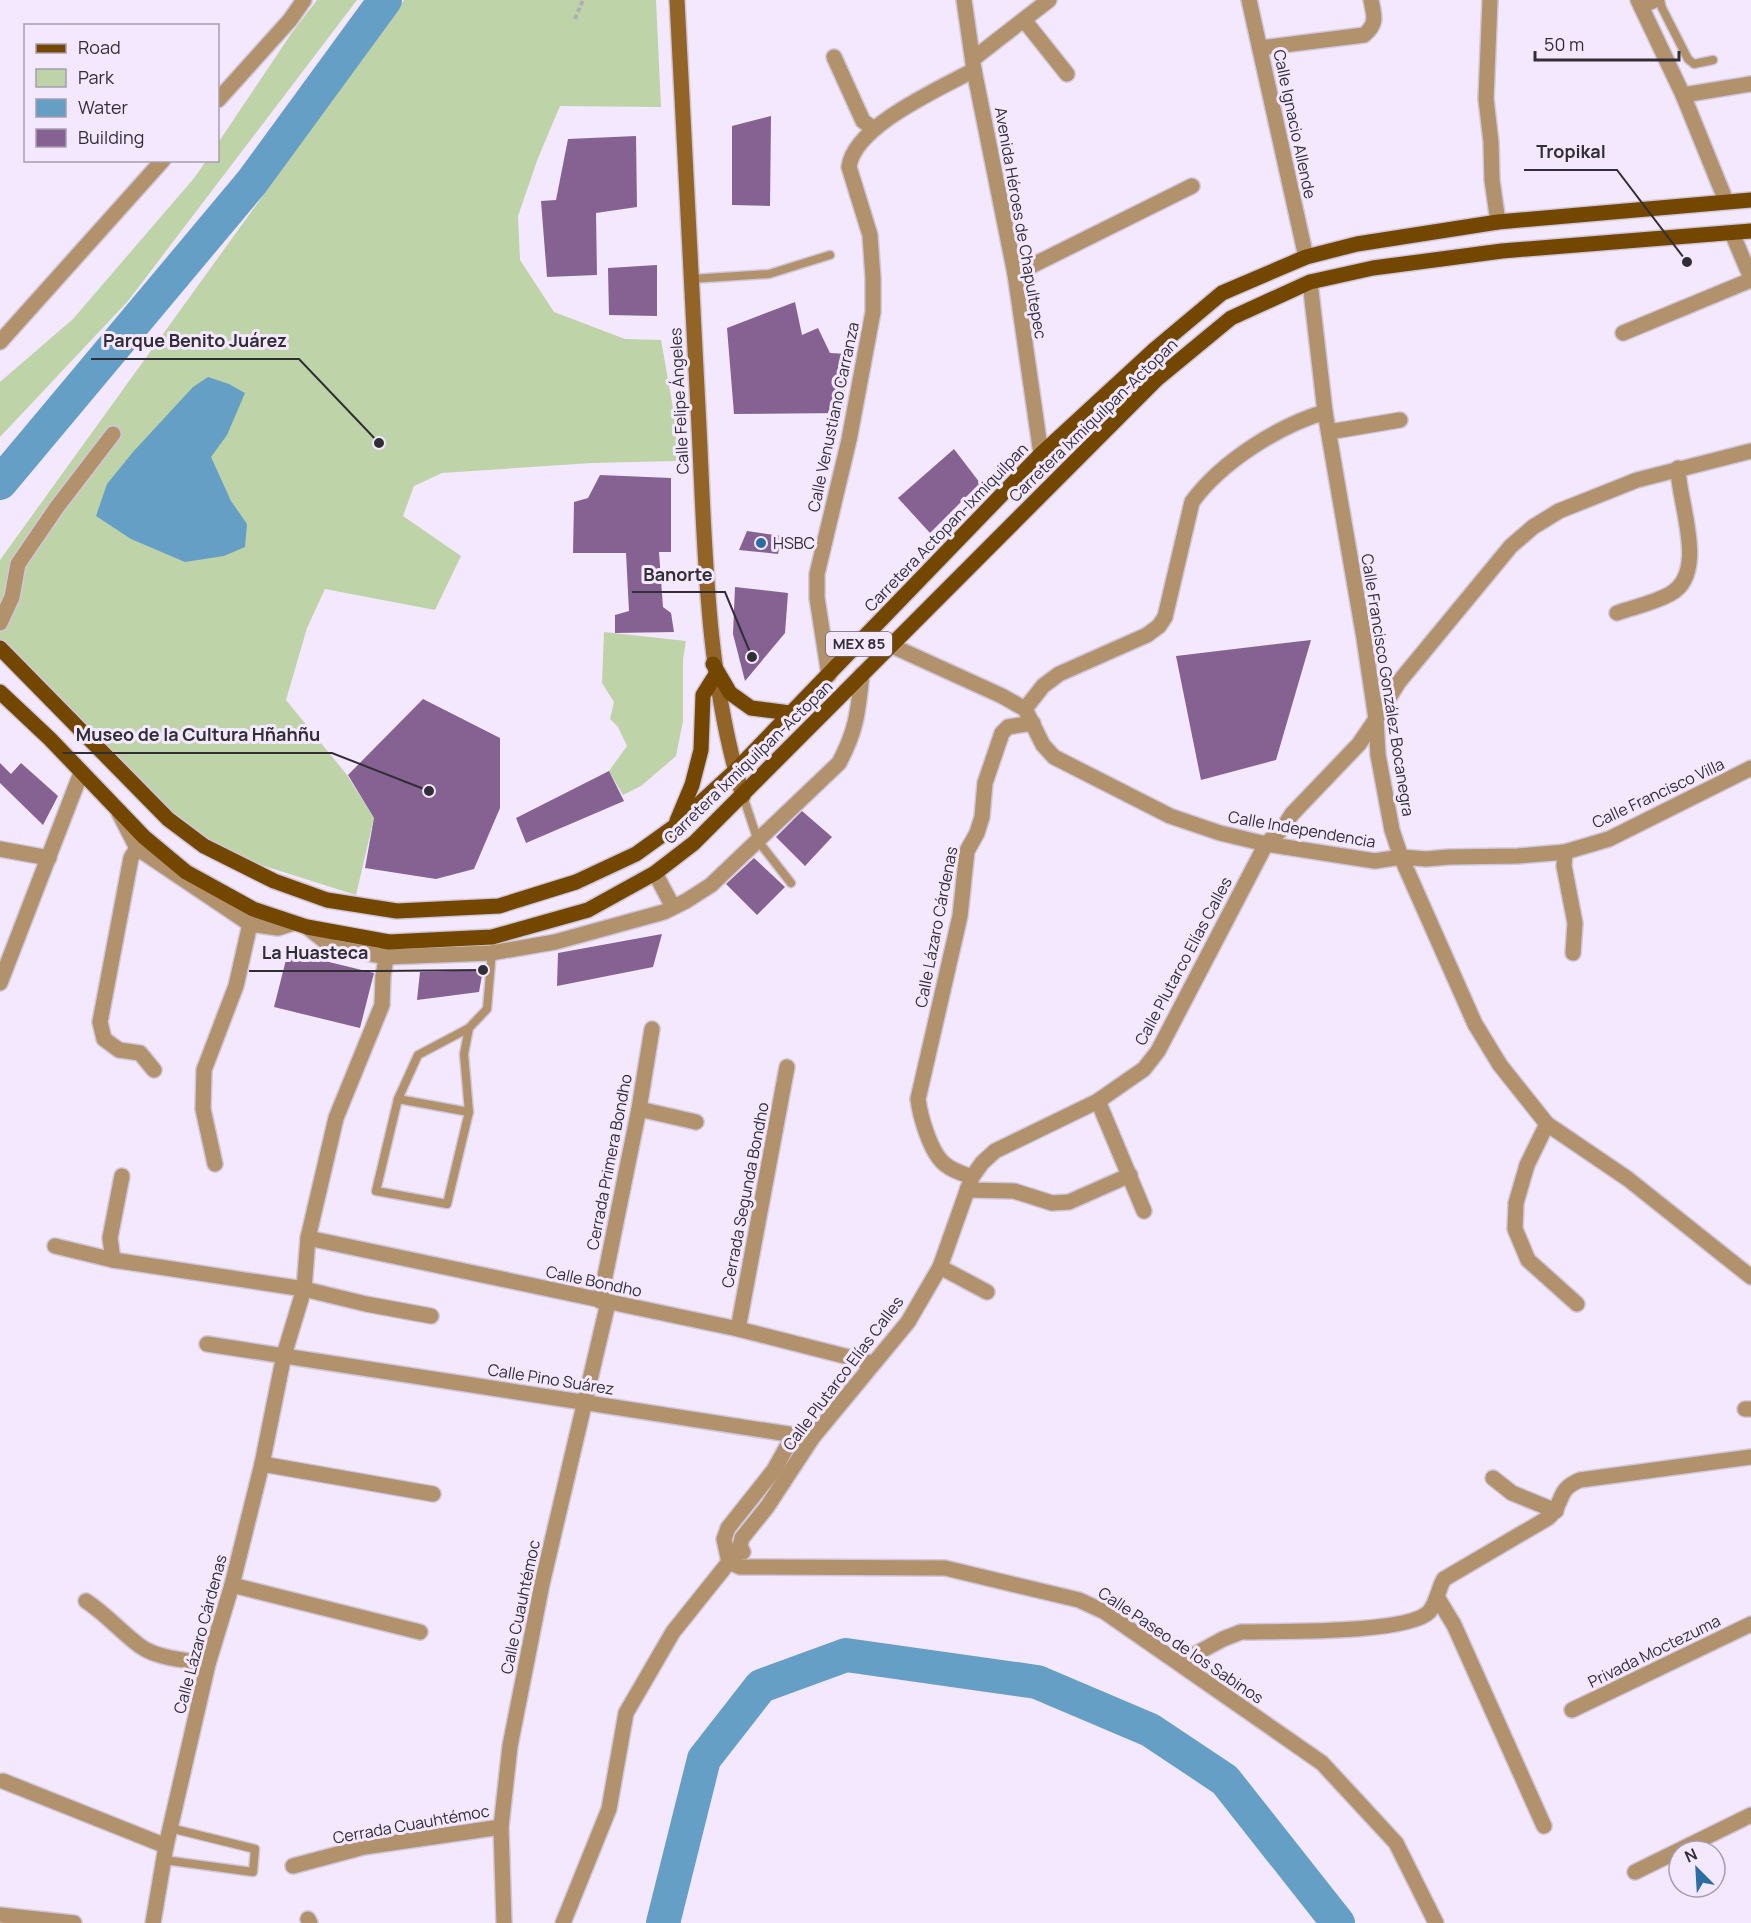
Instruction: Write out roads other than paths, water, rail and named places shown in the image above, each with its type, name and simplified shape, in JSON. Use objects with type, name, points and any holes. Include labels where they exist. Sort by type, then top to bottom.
[{"type":"main road","name":"Calle Felipe Ángeles","points":[[677,0],[714,670],[735,771],[743,796]]},
{"type":"main road","name":"Carretera Actopan-Ixmiquilpan","points":[[0,648],[168,819],[204,846],[274,881],[327,900],[397,911],[499,906],[576,882],[636,854],[675,826],[735,771],[1041,454],[1154,350],[1222,293],[1306,256],[1357,244],[1498,222],[1751,200]]},
{"type":"main road","name":"Carretera Ixmiquilpan-Actopan","points":[[0,692],[50,739],[118,811],[140,843],[186,872],[254,909],[300,925],[389,942],[492,937],[588,910],[655,873],[694,843],[1157,379],[1231,318],[1310,282],[1373,268],[1502,251],[1751,231]]},
{"type":"main road","points":[[714,670],[729,693],[751,708],[790,713]]},
{"type":"main road","points":[[675,826],[692,785],[701,750],[704,695],[714,670]]},
{"type":"street","points":[[219,99],[290,20],[304,0]]},
{"type":"street","name":"Avenida Héroes de Chapultepec","points":[[964,0],[974,64],[1015,274],[1041,454]]},
{"type":"street","points":[[834,57],[863,121],[874,129],[974,64],[1049,0]]},
{"type":"street","name":"Calle Ignacio Allende","points":[[1249,0],[1306,256]]},
{"type":"street","points":[[1260,48],[1364,35],[1372,28],[1374,19],[1371,0]]},
{"type":"street","points":[[1490,0],[1486,99],[1491,142],[1492,180],[1498,222]]},
{"type":"street","points":[[1645,2],[1726,201]]},
{"type":"street","points":[[1024,20],[1067,74]]},
{"type":"street","points":[[1683,95],[1751,84]]},
{"type":"street","name":"Calle Venustiano Carranza","points":[[829,675],[817,598],[817,574],[849,440],[873,312],[870,235],[849,167],[850,156],[858,144],[874,129]]},
{"type":"street","points":[[0,342],[161,162]]},
{"type":"street","points":[[1015,274],[1192,186]]},
{"type":"street","points":[[1623,333],[1751,279],[1732,233]]},
{"type":"street","name":"Calle Francisco González Bocanegra","points":[[1310,282],[1325,412],[1377,719],[1378,755],[1392,830],[1401,857],[1475,1024],[1500,1065],[1547,1124],[1628,1179],[1751,1276]]},
{"type":"street","points":[[890,645],[1002,696],[1029,716],[1043,686],[1059,674],[1147,635],[1159,626],[1165,617],[1192,502],[1202,488],[1220,471],[1279,430],[1302,418],[1325,412]]},
{"type":"street","points":[[1329,432],[1400,420]]},
{"type":"street","points":[[0,623],[12,597],[18,564],[57,507],[113,434]]},
{"type":"street","name":"Calle Plutarco Elías Calles","points":[[743,1552],[740,1546],[742,1538],[767,1507],[813,1437],[908,1322],[940,1267],[970,1184],[982,1163],[995,1151],[1098,1101],[1144,1069],[1158,1051],[1266,844],[1359,744],[1398,683],[1511,546],[1533,527],[1559,511],[1625,484],[1678,468],[1751,451]]},
{"type":"street","points":[[1617,613],[1671,594],[1681,584],[1690,559],[1689,534],[1678,484],[1678,468]]},
{"type":"street","points":[[154,1070],[140,1053],[119,1050],[104,1039],[100,1022],[131,858],[140,843],[250,924],[278,928],[300,925],[332,947],[386,957],[491,953],[555,942],[664,912],[711,885],[839,763],[852,738],[858,716],[862,674]]},
{"type":"street","name":"Calle Independencia","points":[[1029,716],[1043,745],[1054,757],[1170,816],[1220,833],[1266,844],[1376,861],[1401,857]]},
{"type":"street","name":"Calle Lázaro Cárdenas","points":[[970,1184],[938,1158],[919,1113],[918,1099],[960,916],[967,851],[982,817],[985,783],[1002,733],[1008,727],[1029,716]]},
{"type":"street","name":"Calle Francisco Villa","points":[[1401,857],[1426,859],[1565,852],[1609,838],[1751,768]]},
{"type":"street","points":[[0,983],[81,773]]},
{"type":"street","points":[[0,849],[49,858]]},
{"type":"street","points":[[1565,852],[1564,866],[1575,923],[1573,953]]},
{"type":"street","points":[[655,873],[673,907]]},
{"type":"street","points":[[575,914],[583,934]]},
{"type":"street","points":[[215,1164],[203,1109],[204,1070],[236,986],[250,924]]},
{"type":"street","name":"Calle Lázaro Cárdenas","points":[[153,1923],[170,1828],[208,1664],[232,1585],[262,1464],[284,1355],[304,1289],[308,1238],[336,1118],[382,1005],[389,942]]},
{"type":"street","name":"Cerrada Primera Bondho","points":[[604,1302],[652,1029]]},
{"type":"street","name":"Cerrada Segunda Bondho","points":[[738,1329],[787,1067]]},
{"type":"street","points":[[1098,1101],[1144,1211]]},
{"type":"street","points":[[639,1109],[696,1122]]},
{"type":"street","points":[[1547,1124],[1527,1165],[1516,1203],[1515,1229],[1528,1260],[1577,1304]]},
{"type":"street","points":[[970,1184],[1014,1191],[1052,1203],[1069,1202],[1130,1175]]},
{"type":"street","points":[[113,1260],[110,1238],[122,1176]]},
{"type":"street","name":"Calle Bondho","points":[[308,1238],[738,1329],[872,1363]]},
{"type":"street","points":[[55,1246],[113,1260],[304,1289],[431,1316]]},
{"type":"street","points":[[940,1267],[987,1292]]},
{"type":"street","name":"Calle Cuauhtémoc","points":[[504,1923],[501,1827],[510,1746],[542,1584],[585,1402],[604,1302]]},
{"type":"street","name":"Calle Pino Suárez","points":[[207,1344],[793,1436],[813,1437]]},
{"type":"street","points":[[785,1568],[740,1568],[729,1562],[724,1539],[728,1528],[774,1470],[793,1436]]},
{"type":"street","points":[[1179,1663],[1222,1639],[1241,1632],[1387,1627],[1414,1621],[1429,1612],[1444,1579],[1548,1518],[1556,1511],[1564,1490],[1580,1480],[1751,1457]]},
{"type":"street","points":[[262,1464],[433,1494]]},
{"type":"street","points":[[1493,1478],[1512,1493],[1556,1511]]},
{"type":"street","points":[[563,1923],[609,1809],[626,1713],[673,1632],[729,1562],[743,1552]]},
{"type":"street","name":"Calle Paseo de los Sabinos","points":[[743,1552],[785,1568],[945,1568],[1079,1600],[1105,1612],[1322,1763],[1396,1843],[1436,1923]]},
{"type":"street","points":[[232,1585],[420,1632]]},
{"type":"street","points":[[1437,1597],[1454,1625],[1544,1826]]},
{"type":"street","points":[[86,1601],[103,1612],[141,1647],[158,1654],[208,1664]]},
{"type":"street","name":"Privada Moctezuma","points":[[1572,1710],[1751,1624]]},
{"type":"street","points":[[3,1781],[165,1853]]},
{"type":"street","points":[[1635,1872],[1751,1815]]},
{"type":"street","name":"Cerrada Cuauhtémoc","points":[[293,1866],[364,1847],[501,1827]]},
{"type":"street","points":[[0,1915],[74,1923]]},
{"type":"lane","points":[[1660,0],[1688,59],[1694,64],[1713,60]]},
{"type":"lane","points":[[691,279],[769,274],[830,255]]},
{"type":"lane","points":[[743,796],[758,841],[791,883]]},
{"type":"lane","points":[[469,1028],[464,1054],[469,1112],[447,1204],[376,1191],[398,1099],[418,1055],[469,1028],[487,1009],[492,937]]},
{"type":"lane","points":[[398,1099],[469,1112]]},
{"type":"lane","points":[[165,1853],[253,1872],[255,1849],[170,1828]]},
{"type":"water","points":[[208,377],[229,384],[245,393],[227,435],[211,457],[231,501],[247,524],[245,547],[224,556],[185,562],[131,539],[96,516],[107,484],[193,387]]},
{"type":"waterway","points":[[0,483],[252,182],[385,0]]},
{"type":"waterway","points":[[663,1923],[704,1759],[761,1686],[846,1655],[1037,1682],[1150,1730],[1225,1780],[1338,1923]]},
{"type":"place","name":"Tropikal","points":[[1687,262]]},
{"type":"place","name":"Parque Benito Juárez","points":[[379,443]]},
{"type":"place","name":"HSBC","points":[[761,543]]},
{"type":"place","name":"Banorte","points":[[752,657]]},
{"type":"place","name":"Museo de la Cultura Hñahñu","points":[[429,791]]},
{"type":"place","name":"La Huasteca","points":[[483,970]]}]
